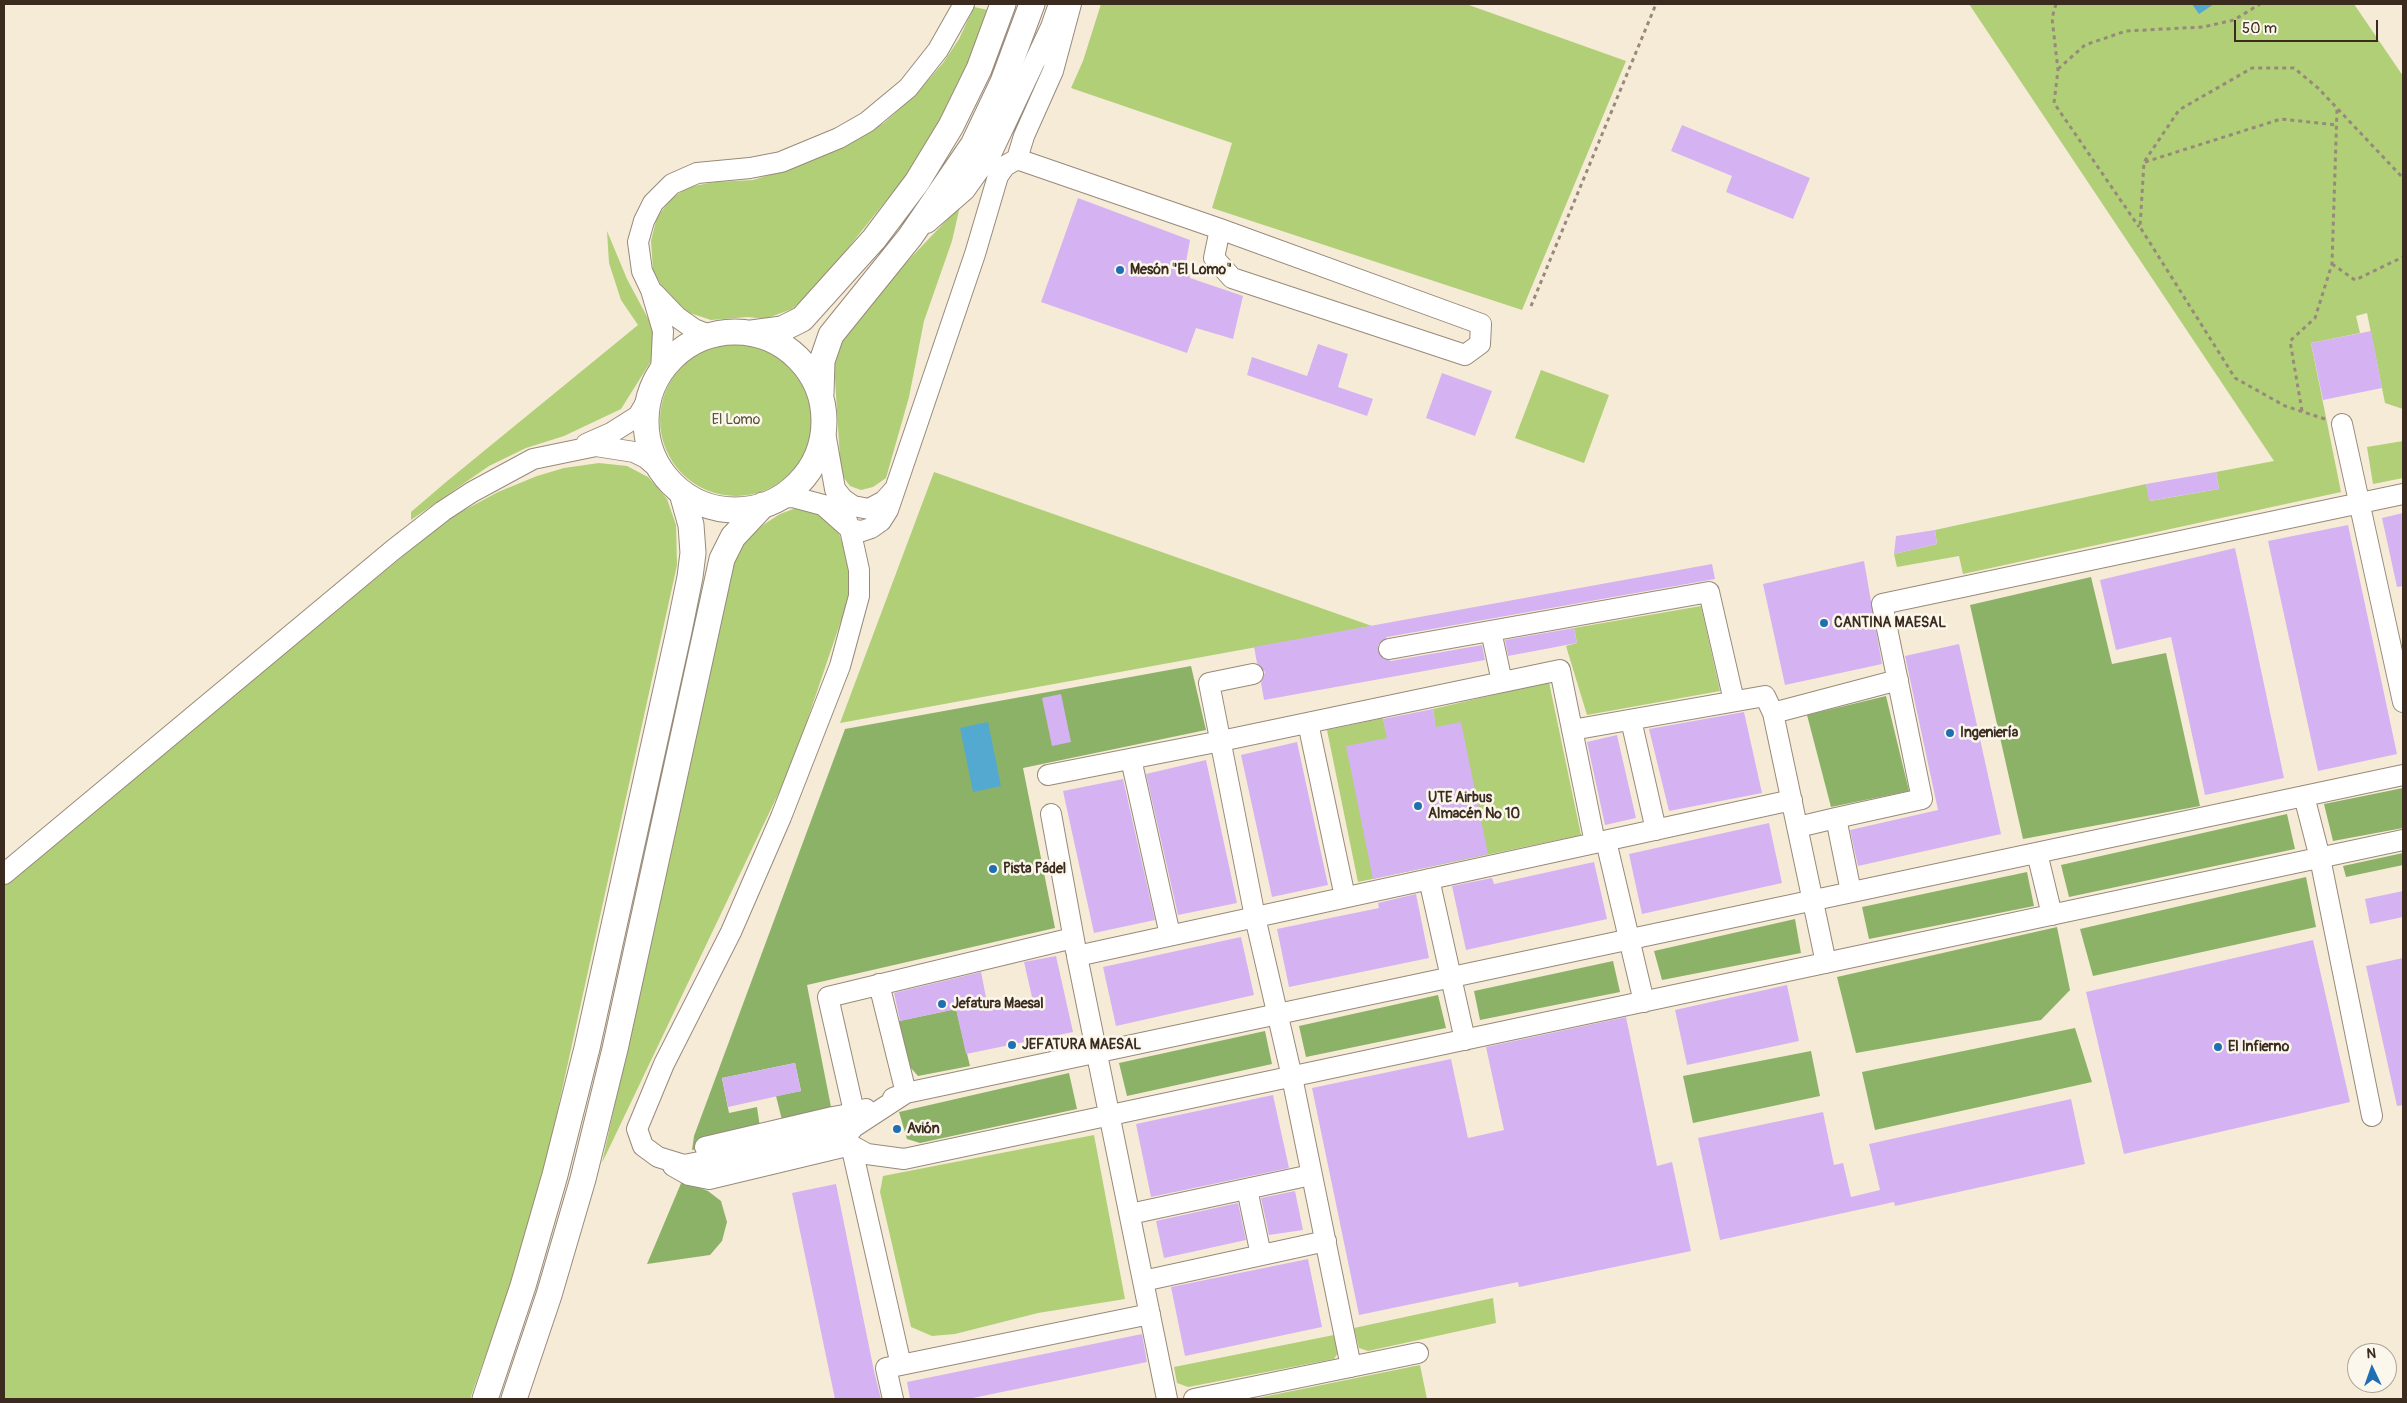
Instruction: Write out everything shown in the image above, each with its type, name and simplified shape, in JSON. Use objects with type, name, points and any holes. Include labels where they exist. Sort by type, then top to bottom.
[{"type":"main road","points":[[771,502],[745,509],[724,509],[703,504],[682,493],[661,470],[651,451],[647,432],[647,410],[656,383],[680,350],[705,337],[728,332],[747,333],[782,329],[802,319],[874,239],[917,182],[951,126],[979,69],[1003,4]]},
{"type":"main road","points":[[514,1399],[549,1295],[583,1179],[617,1039],[722,559],[733,538],[771,502],[794,487],[806,474],[821,446],[824,418],[821,390],[822,361],[831,335],[910,237],[973,146],[1003,82],[1032,4]]},
{"type":"main road","points":[[747,333],[772,340],[792,352],[804,363],[815,383],[824,418]]},
{"type":"main road","points":[[485,1399],[522,1286],[555,1175],[595,1010],[679,631],[690,577],[692,553],[691,525],[682,493]]},
{"type":"street","points":[[568,451],[611,433],[638,416],[656,383],[663,331],[651,290],[642,271],[638,242],[644,221],[653,203],[672,184],[697,173],[750,168],[780,162],[839,138],[867,122],[908,88],[938,50],[964,4]]},
{"type":"street","points":[[910,237],[965,190],[992,152],[1051,27],[1059,4]]},
{"type":"street","points":[[771,502],[793,497],[823,505],[850,529],[862,531],[871,528],[881,520],[888,510],[975,254],[998,176],[1005,166],[1017,159],[1024,136],[1053,71],[1071,4]]},
{"type":"street","points":[[1017,159],[1220,229],[1481,324],[1480,344],[1465,356],[1232,278],[1214,258],[1220,229]]},
{"type":"street","points":[[651,290],[677,317],[694,329],[712,336]]},
{"type":"street","points":[[824,418],[835,488],[850,529],[859,570],[860,596],[824,708],[778,826],[731,932],[643,1112],[637,1129],[643,1146],[689,1175],[709,1179],[857,1133],[906,1093],[2403,775]]},
{"type":"street","points":[[2342,424],[2403,702]]},
{"type":"street","points":[[4,874],[443,511],[501,475],[533,459],[596,446],[620,448],[646,458],[661,470]]},
{"type":"street","points":[[835,488],[843,499],[853,506],[869,509],[884,501],[896,488]]},
{"type":"street","points":[[1798,827],[1922,799],[1882,604],[2403,494]]},
{"type":"street","points":[[1389,649],[1709,592],[1734,701]]},
{"type":"street","points":[[1491,631],[1502,682]]},
{"type":"street","points":[[1048,775],[1560,670],[1572,730],[1601,842],[1630,939],[1644,1002]]},
{"type":"street","points":[[1253,674],[1209,683],[1255,917],[1292,1076],[1351,1366]]},
{"type":"street","points":[[1773,713],[1898,680]]},
{"type":"street","points":[[1572,730],[1765,696],[1773,713],[1826,963]]},
{"type":"street","points":[[1631,720],[1656,830]]},
{"type":"street","points":[[1308,723],[1345,897]]},
{"type":"street","points":[[1131,759],[1170,936]]},
{"type":"street","points":[[2304,796],[2320,858],[2372,1116]]},
{"type":"street","points":[[901,1365],[857,1133],[828,997],[879,984],[1075,947],[1170,936],[1792,800]]},
{"type":"street","points":[[1051,814],[1075,947],[1168,1399]]},
{"type":"street","points":[[1836,818],[1851,892]]},
{"type":"street","points":[[658,1157],[833,1116],[857,1133],[904,1159],[2403,840]]},
{"type":"street","points":[[2037,853],[2052,915]]},
{"type":"street","points":[[1429,879],[1464,1040]]},
{"type":"street","points":[[879,984],[906,1093]]},
{"type":"street","points":[[658,1157],[684,1165],[857,1133]]},
{"type":"street","points":[[1130,1214],[1311,1175]]},
{"type":"street","points":[[1246,1189],[1261,1255]]},
{"type":"street","points":[[1143,1281],[1326,1241]]},
{"type":"street","points":[[893,1399],[886,1368],[1150,1314]]},
{"type":"street","points":[[1194,1399],[1418,1352]]},
{"type":"path","points":[[1531,306],[1656,4]]},
{"type":"path","points":[[2056,4],[2052,18],[2058,70],[2054,103],[2140,227],[2235,378],[2285,406],[2342,424]]},
{"type":"path","points":[[2058,70],[2085,45],[2126,31],[2204,27],[2234,20],[2260,4]]},
{"type":"path","points":[[2140,227],[2144,162],[2179,110],[2252,68],[2294,68],[2318,88],[2403,178]]},
{"type":"path","points":[[2302,411],[2290,341],[2315,318],[2332,264],[2337,108]]},
{"type":"path","points":[[2144,162],[2281,119],[2337,125]]},
{"type":"path","points":[[2332,264],[2354,280],[2403,257]]},
{"type":"green space","points":[[1101,4],[1466,4],[1626,61],[1522,310],[1212,208],[1232,143],[1071,88],[1083,61]]},
{"type":"green space","points":[[1969,4],[2354,4],[2403,76],[2403,409],[2385,403],[2367,313],[2356,316],[2360,333],[2311,343],[2341,492],[1963,574],[1959,556],[1897,567],[1894,554],[1937,544],[1935,530],[2146,484],[2150,501],[2219,489],[2216,472],[2274,461]]},
{"type":"green space","points":[[974,7],[988,10],[972,53],[936,127],[904,178],[816,288],[792,309],[765,319],[748,317],[711,320],[690,313],[667,296],[653,270],[651,241],[657,217],[671,199],[688,187],[715,182],[753,180],[795,167],[835,151],[884,123],[914,96],[943,63],[959,39]]},
{"type":"green space","points":[[960,206],[952,241],[924,321],[909,397],[886,478],[873,487],[861,490],[850,486],[841,474],[834,364],[844,334],[865,306]]},
{"type":"green space","points":[[607,231],[627,279],[652,326],[653,358],[621,409],[564,436],[526,448],[489,466],[411,520],[411,512],[638,325],[621,300],[609,263]]},
{"type":"green space","name":"El Lomo","points":[[736,344],[751,345],[765,349],[778,356],[790,366],[800,378],[807,391],[811,405],[811,435],[807,449],[800,462],[790,474],[778,484],[765,491],[751,495],[736,496],[721,495],[707,491],[694,484],[682,474],[672,462],[665,449],[661,435],[660,420],[661,405],[665,391],[672,378],[682,366],[694,356],[707,349],[721,345]]},
{"type":"green space","points":[[1541,370],[1609,395],[1584,463],[1515,438]]},
{"type":"green space","points":[[2403,441],[2403,478],[2373,484],[2367,447]]},
{"type":"green space","points":[[599,463],[627,466],[648,477],[667,499],[676,525],[677,565],[546,1163],[511,1284],[470,1399],[4,1399],[4,885],[448,519],[498,492],[537,476],[564,468]]},
{"type":"green space","points":[[934,472],[1372,626],[840,723]]},
{"type":"green space","points":[[796,508],[811,508],[838,531],[848,558],[850,579],[847,603],[792,765],[602,1163],[735,558],[746,540],[763,525],[780,514]]},
{"type":"green space","points":[[2091,577],[2112,664],[2166,653],[2200,806],[2023,839],[1970,605]]},
{"type":"green space","points":[[1701,606],[1720,691],[1587,715],[1566,646],[1577,643],[1574,628]]},
{"type":"green space","points":[[1191,666],[1206,730],[1023,768],[1055,928],[807,985],[833,1117],[784,1128],[776,1096],[801,1091],[795,1063],[722,1078],[729,1113],[757,1107],[761,1134],[692,1150],[694,1136],[845,729]]},
{"type":"green space","points":[[1549,682],[1581,835],[1358,882],[1327,730],[1383,718],[1386,732],[1435,723],[1433,709]]},
{"type":"green space","points":[[1886,696],[1909,791],[1831,807],[1807,715]]},
{"type":"green space","points":[[2403,788],[2403,828],[2333,841],[2324,804]]},
{"type":"green space","points":[[2287,814],[2295,849],[2069,897],[2061,865]]},
{"type":"green space","points":[[2403,853],[2403,865],[2346,877],[2343,866]]},
{"type":"green space","points":[[2027,872],[2034,906],[1869,939],[1862,907]]},
{"type":"green space","points":[[2306,877],[2316,927],[2093,976],[2080,929]]},
{"type":"green space","points":[[1795,919],[1801,953],[1662,980],[1654,951]]},
{"type":"green space","points":[[2057,927],[2070,990],[2041,1020],[1856,1053],[1837,977]]},
{"type":"green space","points":[[1613,961],[1620,992],[1480,1020],[1474,991]]},
{"type":"green space","points":[[1438,995],[1446,1028],[1306,1057],[1299,1026]]},
{"type":"green space","points":[[956,1009],[970,1066],[918,1076],[910,1067],[899,1021]]},
{"type":"green space","points":[[2075,1028],[2092,1082],[1875,1130],[1862,1072]]},
{"type":"green space","points":[[1265,1031],[1272,1064],[1127,1096],[1119,1063]]},
{"type":"green space","points":[[1811,1051],[1820,1096],[1693,1123],[1683,1076]]},
{"type":"green space","points":[[1069,1073],[1077,1109],[920,1143],[907,1139],[899,1112]]},
{"type":"green space","points":[[1094,1135],[1125,1299],[1038,1313],[955,1334],[932,1336],[911,1327],[880,1192],[883,1176]]},
{"type":"green space","points":[[682,1181],[708,1191],[721,1201],[727,1222],[722,1241],[710,1255],[647,1264]]},
{"type":"green space","points":[[1493,1298],[1496,1323],[1368,1351],[1359,1348],[1354,1328]]},
{"type":"green space","points":[[1334,1335],[1339,1351],[1334,1359],[1188,1387],[1177,1383],[1174,1367]]},
{"type":"green space","points":[[1420,1365],[1427,1399],[1253,1399]]},
{"type":"water","points":[[2192,4],[2214,4],[2199,14]]},
{"type":"water","points":[[988,722],[1001,786],[973,792],[960,728]]},
{"type":"building","points":[[1682,125],[1810,178],[1793,219],[1726,192],[1732,176],[1671,151]]},
{"type":"building","name":"Mesón \"El Lomo\"","points":[[1078,198],[1190,240],[1186,262],[1190,278],[1243,296],[1233,339],[1196,328],[1187,353],[1041,302]]},
{"type":"building","points":[[2371,331],[2382,388],[2323,400],[2311,343]]},
{"type":"building","points":[[1318,344],[1348,354],[1338,387],[1373,399],[1367,416],[1247,375],[1252,357],[1307,376]]},
{"type":"building","points":[[1442,373],[1492,391],[1475,436],[1426,418]]},
{"type":"building","points":[[2216,472],[2219,489],[2149,501],[2146,484]]},
{"type":"building","points":[[2403,513],[2403,586],[2397,587],[2382,518]]},
{"type":"building","points":[[2348,525],[2397,754],[2318,771],[2268,541]]},
{"type":"building","points":[[1935,530],[1937,544],[1894,554],[1896,536]]},
{"type":"building","points":[[2235,548],[2284,778],[2205,795],[2171,637],[2116,650],[2100,580]]},
{"type":"building","name":"CANTINA MAESAL","points":[[1864,561],[1882,664],[1785,685],[1763,584]]},
{"type":"building","points":[[1712,564],[1715,579],[1387,637],[1378,645],[1380,656],[1391,661],[1482,645],[1485,660],[1264,700],[1261,683],[1265,672],[1257,663],[1254,647]]},
{"type":"building","points":[[1574,628],[1577,643],[1508,656],[1505,640]]},
{"type":"building","name":"Ingeniería","points":[[1959,644],[2001,834],[1858,866],[1850,830],[1938,810],[1905,656]]},
{"type":"building","points":[[1061,694],[1071,742],[1052,746],[1042,698]]},
{"type":"building","name":"UTE Airbus Almacén Nº 10","points":[[1433,709],[1436,727],[1461,722],[1488,854],[1373,879],[1346,746],[1387,738],[1383,719]]},
{"type":"building","points":[[1744,712],[1762,793],[1669,811],[1649,729]]},
{"type":"building","points":[[1617,735],[1636,818],[1605,825],[1587,742]]},
{"type":"building","points":[[1297,742],[1328,885],[1272,897],[1241,755]]},
{"type":"building","points":[[1206,760],[1237,903],[1178,915],[1146,774]]},
{"type":"building","points":[[1123,779],[1155,920],[1094,933],[1063,791]]},
{"type":"building","points":[[1769,823],[1782,883],[1642,914],[1629,854]]},
{"type":"building","points":[[1594,862],[1607,919],[1466,950],[1452,886],[1492,878],[1494,884]]},
{"type":"building","points":[[2403,891],[2403,917],[2370,924],[2365,899]]},
{"type":"building","points":[[1416,894],[1429,958],[1289,987],[1277,929],[1379,908],[1378,903]]},
{"type":"building","points":[[1241,937],[1254,995],[1116,1026],[1103,967]]},
{"type":"building","name":"El Infierno","points":[[2313,940],[2350,1102],[2124,1154],[2086,992]]},
{"type":"building","name":"Jefatura Maesal","points":[[1056,956],[1073,1032],[966,1054],[956,1009],[900,1021],[894,993],[981,972],[988,1007],[1032,997],[1024,962]]},
{"type":"building","points":[[2403,958],[2403,1105],[2397,1106],[2366,966]]},
{"type":"building","points":[[1787,985],[1799,1041],[1687,1065],[1675,1010]]},
{"type":"building","points":[[1626,1017],[1657,1166],[1672,1162],[1691,1251],[1519,1287],[1518,1282],[1359,1315],[1312,1088],[1451,1059],[1468,1138],[1504,1130],[1486,1047]]},
{"type":"building","points":[[795,1063],[801,1091],[728,1107],[722,1078]]},
{"type":"building","points":[[1273,1095],[1289,1168],[1151,1197],[1136,1124]]},
{"type":"building","points":[[2071,1099],[2085,1164],[1895,1206],[1894,1202],[1720,1240],[1698,1138],[1823,1112],[1834,1165],[1843,1163],[1851,1197],[1880,1190],[1869,1144]]},
{"type":"building","points":[[836,1184],[881,1399],[835,1399],[792,1193]]},
{"type":"building","points":[[1295,1191],[1303,1230],[1269,1235],[1261,1198]]},
{"type":"building","points":[[1238,1203],[1246,1240],[1164,1258],[1156,1221]]},
{"type":"building","points":[[1308,1259],[1322,1327],[1185,1356],[1171,1287]]},
{"type":"building","points":[[1142,1334],[1147,1362],[968,1399],[910,1399],[907,1382]]},
{"type":"place","name":"Mesón \"El Lomo\"","points":[[1120,270]]},
{"type":"place","name":"CANTINA MAESAL","points":[[1824,623]]},
{"type":"place","name":"Ingeniería","points":[[1950,733]]},
{"type":"place","name":"UTE Airbus Almacén Nº 10","points":[[1418,806]]},
{"type":"place","name":"Pista Pádel","points":[[993,869]]},
{"type":"place","name":"Jefatura Maesal","points":[[942,1004]]},
{"type":"place","name":"JEFATURA MAESAL","points":[[1012,1045]]},
{"type":"place","name":"El Infierno","points":[[2218,1047]]},
{"type":"place","name":"Avión","points":[[897,1129]]}]
